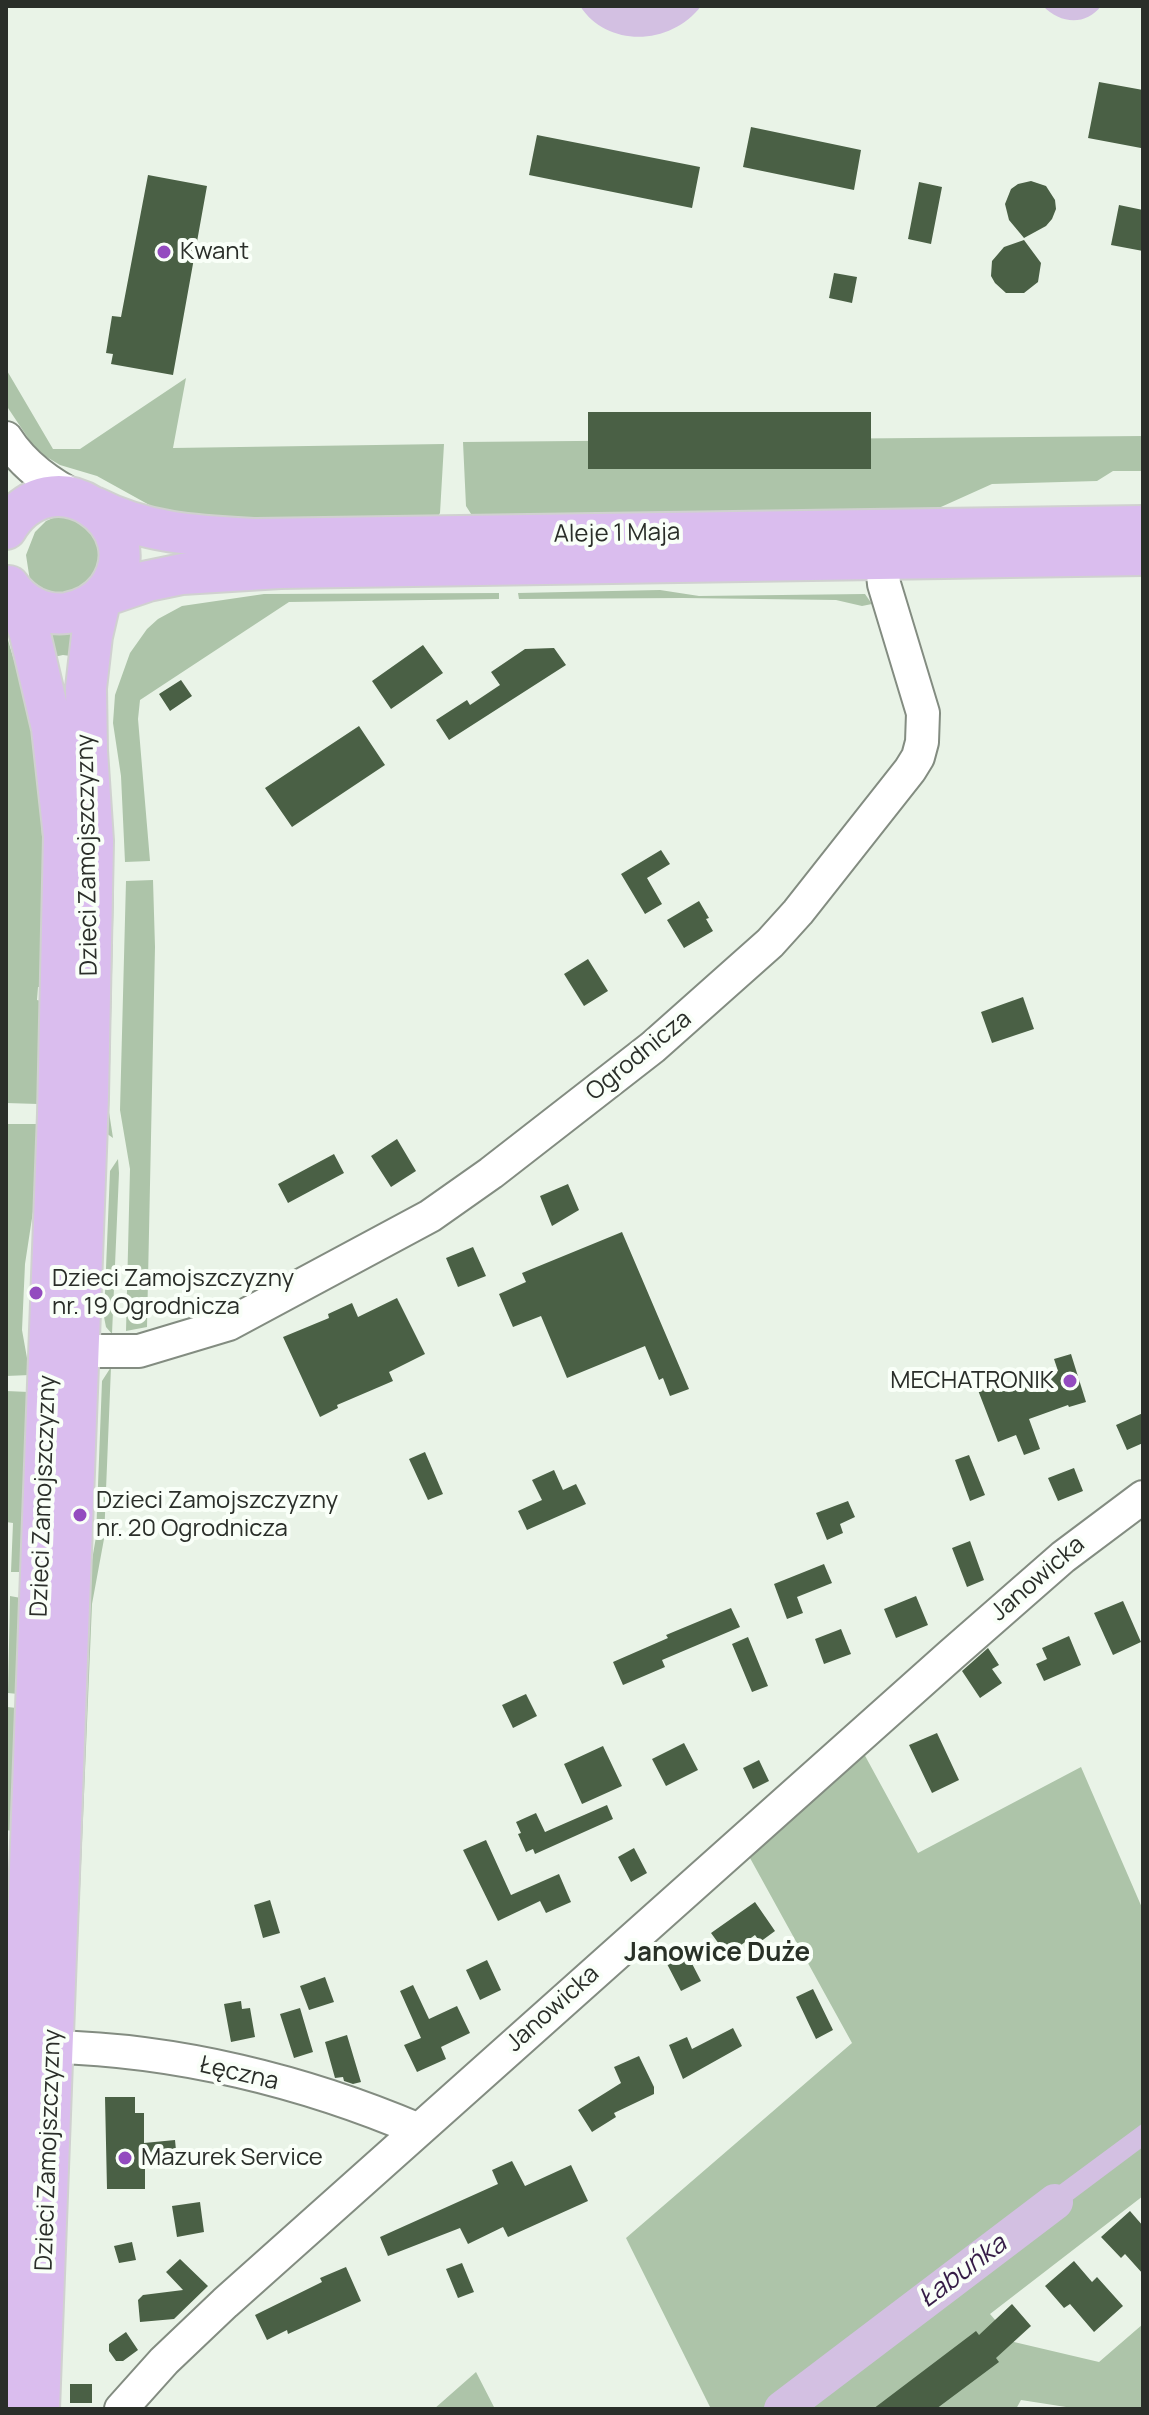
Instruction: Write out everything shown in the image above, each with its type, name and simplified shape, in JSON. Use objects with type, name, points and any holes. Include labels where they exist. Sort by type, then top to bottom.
[{"type":"main road","points":[[6,529],[21,509],[42,498],[67,496],[87,503]]},
{"type":"main road","name":"Aleje 1 Maja","points":[[87,503],[119,520],[144,527],[179,534],[256,539],[880,545],[1143,555]]},
{"type":"main road","name":"Dzieci Zamojszczyzny","points":[[39,2409],[88,1097],[93,841],[86,688],[92,636],[101,597],[116,573],[118,547],[110,523],[87,503]]},
{"type":"main road","name":"Aleje 1 Maja","points":[[9,585],[34,608],[62,614],[148,581],[182,574],[880,545],[1143,526]]},
{"type":"main road","name":"Dzieci Zamojszczyzny","points":[[9,585],[29,630],[52,728],[64,836],[58,1114],[10,2409]]},
{"type":"street","points":[[6,438],[39,474],[87,503]]},
{"type":"street","name":"Ogrodnicza","points":[[80,1351],[139,1351],[229,1324],[430,1216],[491,1173],[653,1047],[770,943],[879,811],[918,757],[924,727],[923,713],[884,584],[880,545]]},
{"type":"street","name":"Janowicka","points":[[121,2409],[164,2361],[225,2303],[1063,1557],[1143,1497]]},
{"type":"street","name":"Łęczna","points":[[53,2047],[87,2048],[170,2059],[261,2076],[383,2115],[419,2130]]},
{"type":"green space","points":[[6,369],[53,449],[80,449],[186,378],[173,448],[444,444],[440,513],[437,518],[263,526],[153,507],[97,476],[60,465],[32,444],[6,405]]},
{"type":"green space","points":[[1143,436],[1143,471],[1113,471],[1097,481],[992,484],[932,511],[473,517],[466,506],[463,442]]},
{"type":"green space","points":[[60,515],[97,528],[102,581],[50,600],[30,581],[26,555],[35,532],[46,521]]},
{"type":"green space","points":[[660,590],[699,596],[865,594],[872,604],[862,606],[836,600],[519,599],[518,593]]},
{"type":"green space","points":[[499,593],[499,599],[289,602],[140,700],[138,719],[150,861],[125,862],[121,776],[113,723],[115,695],[130,653],[158,619],[182,606],[264,594]]},
{"type":"green space","points":[[43,618],[73,620],[78,657],[63,655],[49,658]]},
{"type":"green space","points":[[6,633],[29,718],[38,777],[43,897],[41,987],[38,987],[37,1000],[41,1001],[38,1104],[6,1103]]},
{"type":"green space","points":[[153,880],[155,947],[147,1327],[126,1331],[130,1169],[120,1110],[126,881]]},
{"type":"green space","points":[[114,884],[109,1112],[113,1138],[106,1133],[111,886]]},
{"type":"green space","points":[[6,1124],[38,1124],[36,1192],[25,1264],[22,1330],[30,1375],[6,1376]]},
{"type":"green space","points":[[118,1159],[112,1334],[106,1327],[104,1317],[110,1171]]},
{"type":"green space","points":[[111,1367],[104,1539],[92,1604],[74,2033],[71,2030],[83,1612],[96,1537],[102,1381]]},
{"type":"green space","points":[[6,1391],[29,1392],[22,1572],[11,1572],[13,1523],[6,1522]]},
{"type":"green space","points":[[10,1596],[21,1598],[18,1694],[8,1693]]},
{"type":"green space","points":[[7,1707],[17,1708],[12,1831],[6,1830]]},
{"type":"green space","points":[[863,1752],[918,1853],[1081,1767],[1143,1910],[1143,2196],[990,2314],[1014,2342],[1099,2362],[1143,2324],[1143,2409],[1079,2409],[1021,2400],[1016,2409],[711,2409],[626,2238],[852,2043],[750,1858]]},
{"type":"green space","points":[[476,2372],[495,2409],[434,2409]]},
{"type":"shaded area","points":[[580,6],[701,6],[689,19],[674,28],[640,37],[607,30],[592,20]]},
{"type":"shaded area","points":[[1043,6],[1101,6],[1088,17],[1073,20],[1057,16]]},
{"type":"shaded area","points":[[1143,2123],[1143,2147],[1067,2204],[1055,2218],[1023,2239],[1009,2222]]},
{"type":"building","points":[[1099,82],[1143,90],[1141,148],[1088,138]]},
{"type":"building","points":[[751,127],[861,150],[854,190],[743,167]]},
{"type":"building","points":[[537,135],[700,167],[692,208],[529,175]]},
{"type":"building","name":"Kwant","points":[[148,175],[207,186],[173,375],[111,364],[113,354],[106,353],[112,316],[121,317]]},
{"type":"building","points":[[1031,181],[1046,186],[1055,200],[1056,209],[1046,226],[1024,238],[1009,220],[1005,204],[1011,189]]},
{"type":"building","points":[[919,182],[942,187],[931,244],[908,239]]},
{"type":"building","points":[[1119,205],[1143,210],[1143,251],[1111,245]]},
{"type":"building","points":[[1024,240],[1041,263],[1038,282],[1024,293],[1006,293],[991,276],[992,261],[1004,247]]},
{"type":"building","points":[[834,273],[857,277],[852,303],[829,298]]},
{"type":"building","points":[[588,412],[871,412],[871,469],[588,469]]},
{"type":"building","points":[[423,645],[443,673],[391,709],[372,681]]},
{"type":"building","points":[[554,648],[566,665],[449,740],[436,720],[467,700],[470,705],[500,685],[491,672],[525,649]]},
{"type":"building","points":[[181,680],[192,696],[170,711],[159,694]]},
{"type":"building","points":[[359,726],[385,765],[292,827],[265,788]]},
{"type":"building","points":[[661,850],[670,864],[647,878],[662,904],[645,914],[621,874]]},
{"type":"building","points":[[699,901],[713,931],[684,948],[667,920]]},
{"type":"building","points":[[588,959],[608,991],[584,1006],[564,974]]},
{"type":"building","points":[[1023,997],[1034,1029],[992,1043],[981,1012]]},
{"type":"building","points":[[397,1139],[416,1171],[391,1187],[371,1156]]},
{"type":"building","points":[[334,1154],[344,1173],[288,1203],[278,1184]]},
{"type":"building","points":[[568,1184],[579,1210],[552,1226],[540,1196]]},
{"type":"building","points":[[622,1232],[689,1389],[670,1396],[663,1378],[659,1380],[645,1346],[567,1378],[541,1316],[513,1327],[499,1294],[526,1282],[522,1273]]},
{"type":"building","points":[[473,1247],[486,1276],[458,1287],[446,1258]]},
{"type":"building","points":[[397,1298],[425,1354],[389,1372],[393,1381],[337,1405],[338,1408],[320,1417],[283,1337],[329,1318],[328,1314],[352,1303],[358,1317]]},
{"type":"building","points":[[1071,1354],[1086,1402],[1029,1419],[1040,1449],[1024,1455],[1016,1435],[998,1442],[976,1385],[995,1377],[1001,1392],[1058,1371],[1054,1359]]},
{"type":"building","points":[[1143,1413],[1143,1443],[1127,1450],[1116,1425]]},
{"type":"building","points":[[425,1452],[443,1494],[428,1500],[409,1459]]},
{"type":"building","points":[[969,1455],[985,1495],[970,1501],[955,1460]]},
{"type":"building","points":[[1074,1468],[1083,1491],[1058,1501],[1048,1478]]},
{"type":"building","points":[[554,1470],[563,1490],[576,1484],[586,1504],[527,1530],[518,1511],[542,1500],[532,1480]]},
{"type":"building","points":[[848,1501],[855,1517],[840,1524],[843,1533],[827,1540],[816,1513]]},
{"type":"building","points":[[970,1541],[984,1580],[967,1587],[952,1548]]},
{"type":"building","points":[[824,1564],[832,1583],[797,1597],[803,1613],[787,1619],[774,1584]]},
{"type":"building","points":[[916,1596],[928,1625],[896,1638],[884,1609]]},
{"type":"building","points":[[1123,1601],[1141,1642],[1113,1655],[1094,1613]]},
{"type":"building","points":[[731,1608],[740,1627],[662,1660],[665,1667],[623,1685],[613,1662],[668,1638],[666,1635]]},
{"type":"building","points":[[841,1629],[851,1654],[824,1664],[815,1639]]},
{"type":"building","points":[[1069,1636],[1081,1665],[1044,1681],[1036,1664],[1047,1659],[1042,1648]]},
{"type":"building","points":[[748,1637],[768,1686],[752,1692],[732,1644]]},
{"type":"building","points":[[988,1648],[999,1665],[992,1669],[1002,1683],[980,1698],[962,1671]]},
{"type":"building","points":[[526,1694],[537,1716],[513,1728],[502,1705]]},
{"type":"building","points":[[937,1733],[959,1780],[932,1793],[909,1745]]},
{"type":"building","points":[[684,1743],[698,1770],[666,1786],[652,1759]]},
{"type":"building","points":[[603,1746],[622,1786],[582,1804],[564,1764]]},
{"type":"building","points":[[759,1760],[769,1781],[753,1789],[743,1768]]},
{"type":"building","points":[[607,1805],[613,1819],[535,1854],[533,1849],[526,1852],[516,1822],[536,1813],[545,1832]]},
{"type":"building","points":[[486,1840],[511,1895],[559,1874],[571,1902],[546,1913],[540,1901],[498,1921],[463,1850]]},
{"type":"building","points":[[634,1848],[647,1873],[631,1882],[618,1857]]},
{"type":"building","points":[[270,1900],[280,1933],[263,1938],[254,1905]]},
{"type":"building","points":[[755,1902],[775,1931],[760,1942],[755,1935],[727,1955],[711,1933]]},
{"type":"building","points":[[686,1952],[701,1981],[681,1991],[666,1962]]},
{"type":"building","points":[[487,1960],[501,1990],[480,2000],[466,1970]]},
{"type":"building","points":[[325,1977],[334,2002],[309,2010],[300,1986]]},
{"type":"building","points":[[413,1985],[429,2019],[457,2006],[470,2033],[441,2047],[446,2059],[417,2072],[404,2045],[421,2038],[400,1991]]},
{"type":"building","points":[[813,1989],[833,2030],[816,2039],[796,1997]]},
{"type":"building","points":[[241,2001],[242,2009],[250,2008],[255,2037],[231,2042],[224,2004]]},
{"type":"building","points":[[300,2008],[313,2052],[294,2058],[280,2014]]},
{"type":"building","points":[[733,2028],[742,2046],[683,2079],[669,2045],[687,2037],[692,2049]]},
{"type":"building","points":[[347,2035],[361,2082],[353,2084],[344,2081],[343,2077],[335,2078],[325,2042]]},
{"type":"building","points":[[639,2056],[654,2087],[654,2094],[614,2113],[616,2117],[592,2132],[578,2110],[621,2083],[614,2067]]},
{"type":"building","name":"Mazurek Service","points":[[105,2097],[135,2097],[135,2113],[144,2113],[144,2143],[175,2140],[177,2161],[145,2164],[145,2189],[107,2189]]},
{"type":"building","points":[[512,2161],[525,2186],[571,2165],[588,2201],[508,2237],[503,2227],[468,2244],[460,2228],[388,2256],[380,2237],[498,2184],[492,2170]]},
{"type":"building","points":[[200,2202],[204,2232],[177,2237],[172,2206]]},
{"type":"building","points":[[1130,2211],[1143,2226],[1143,2274],[1125,2254],[1121,2258],[1101,2237]]},
{"type":"building","points":[[132,2242],[136,2260],[119,2263],[114,2246]]},
{"type":"building","points":[[180,2259],[208,2286],[174,2319],[140,2322],[138,2300],[143,2295],[183,2290],[166,2272]]},
{"type":"building","points":[[1074,2261],[1092,2282],[1097,2277],[1123,2306],[1094,2332],[1070,2304],[1064,2308],[1045,2286]]},
{"type":"building","points":[[462,2263],[474,2292],[458,2298],[446,2269]]},
{"type":"building","points":[[346,2267],[361,2301],[288,2334],[287,2330],[267,2340],[255,2315],[322,2282],[320,2278]]},
{"type":"building","points":[[1012,2304],[1031,2326],[996,2358],[999,2362],[936,2409],[873,2409],[976,2331],[979,2335]]},
{"type":"building","points":[[126,2332],[138,2350],[123,2361],[116,2361],[109,2351],[109,2344]]},
{"type":"building","points":[[70,2384],[92,2384],[92,2403],[70,2403]]},
{"type":"waterway","name":"Łabuńka","points":[[782,2409],[1055,2202]]},
{"type":"place","name":"Kwant","points":[[164,252]]},
{"type":"place","name":"Dzieci Zamojszczyzny nr. 19 Ogrodnicza","points":[[36,1293]]},
{"type":"place","name":"MECHATRONIK","points":[[1070,1381]]},
{"type":"place","name":"Dzieci Zamojszczyzny nr. 20 Ogrodnicza","points":[[80,1515]]},
{"type":"place","name":"Mazurek Service","points":[[125,2158]]},
{"type":"district","name":"Janowice Duże","points":[[717,1954]]}]
